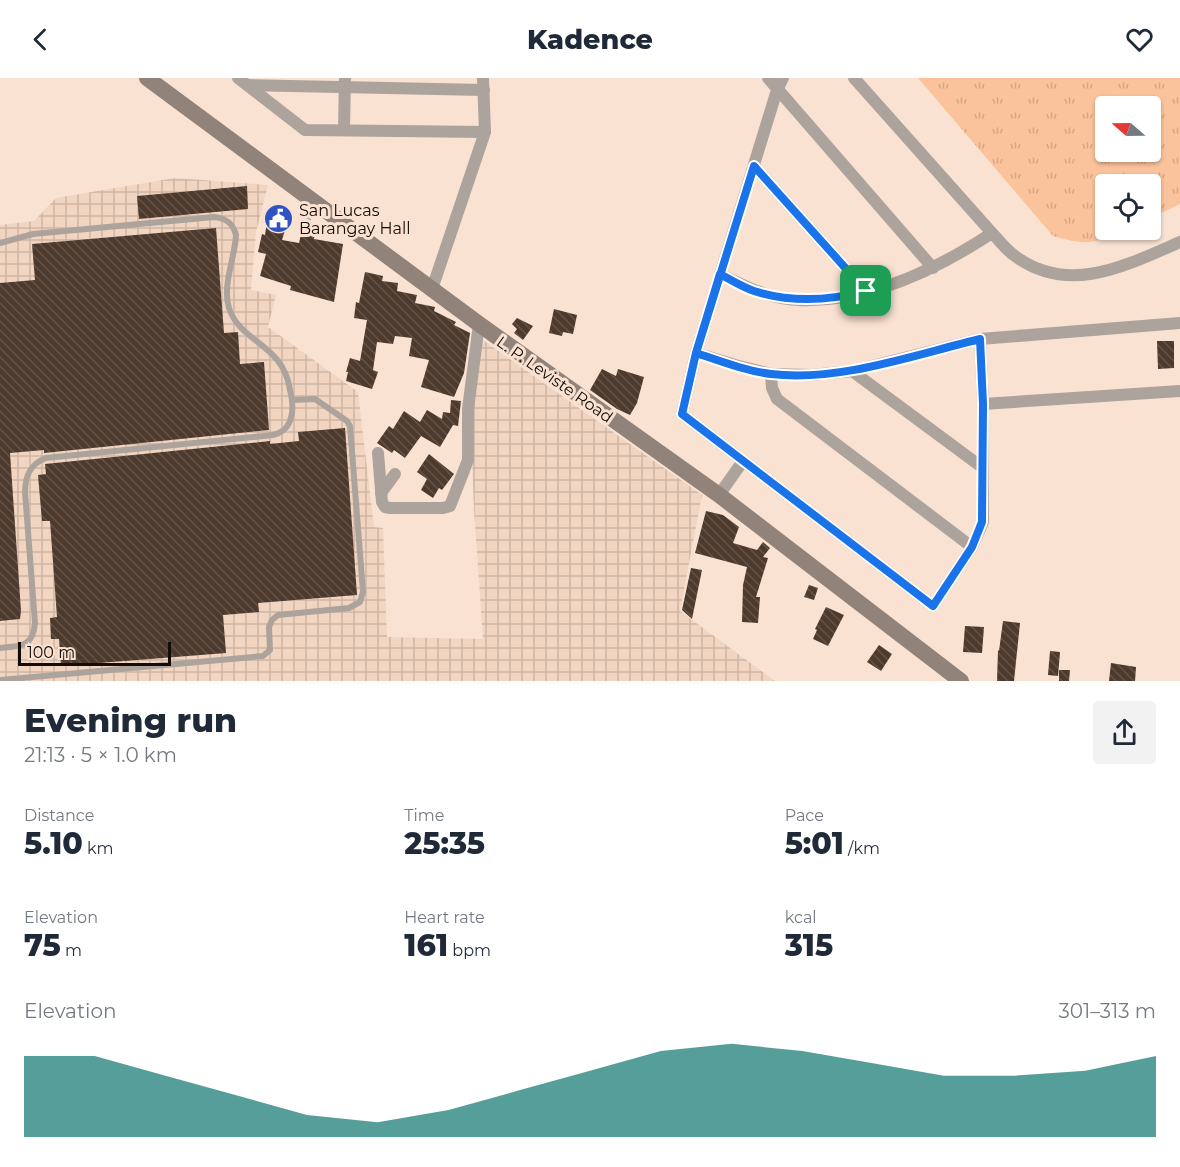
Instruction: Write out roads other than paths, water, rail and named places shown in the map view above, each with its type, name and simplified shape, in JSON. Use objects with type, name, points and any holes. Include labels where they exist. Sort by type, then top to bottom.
[{"type":"main road","name":"L. P. Leviste Road","points":[[147,78],[478,324],[718,495],[962,681]]},
{"type":"street","points":[[768,78],[933,268]]},
{"type":"street","points":[[783,78],[777,90],[696,353],[682,414],[933,606],[972,547],[982,522],[983,404],[980,339]]},
{"type":"street","points":[[854,78],[992,233],[1015,256],[1040,269],[1067,276],[1090,275],[1123,266],[1180,242]]},
{"type":"street","points":[[242,82],[483,84],[485,132],[432,289]]},
{"type":"street","points":[[242,82],[304,130],[485,132]]},
{"type":"street","points":[[344,130],[345,83]]},
{"type":"street","points":[[754,166],[866,291]]},
{"type":"street","points":[[720,274],[753,291],[796,300],[836,298],[900,282],[933,268],[992,233]]},
{"type":"street","points":[[696,353],[771,374],[812,375],[852,370],[980,339],[1180,323]]},
{"type":"street","points":[[378,453],[383,504],[390,508],[446,508],[453,502],[468,460],[468,409],[478,324]]},
{"type":"street","points":[[852,370],[983,468]]},
{"type":"street","points":[[771,374],[772,388],[777,399],[972,547]]},
{"type":"street","points":[[983,404],[1180,391]]},
{"type":"street","points":[[718,495],[743,461]]},
{"type":"street","points":[[381,493],[395,474]]},
{"type":"lane","points":[[306,227],[312,200]]},
{"type":"lane","points":[[0,243],[33,234],[214,217],[225,220],[231,224],[236,235],[227,292],[231,313],[242,328],[270,351],[283,366],[289,381],[292,400],[291,416],[286,428],[283,432],[273,435],[46,458],[37,461],[27,474],[25,492],[34,632],[31,640],[25,644],[0,648]]},
{"type":"lane","points":[[0,680],[263,656],[270,650],[270,624],[278,615],[349,608],[360,602],[363,592],[350,426],[347,421],[315,399],[292,400]]},
{"type":"place","name":"San Lucas Barangay Hall","points":[[278,219]]}]
